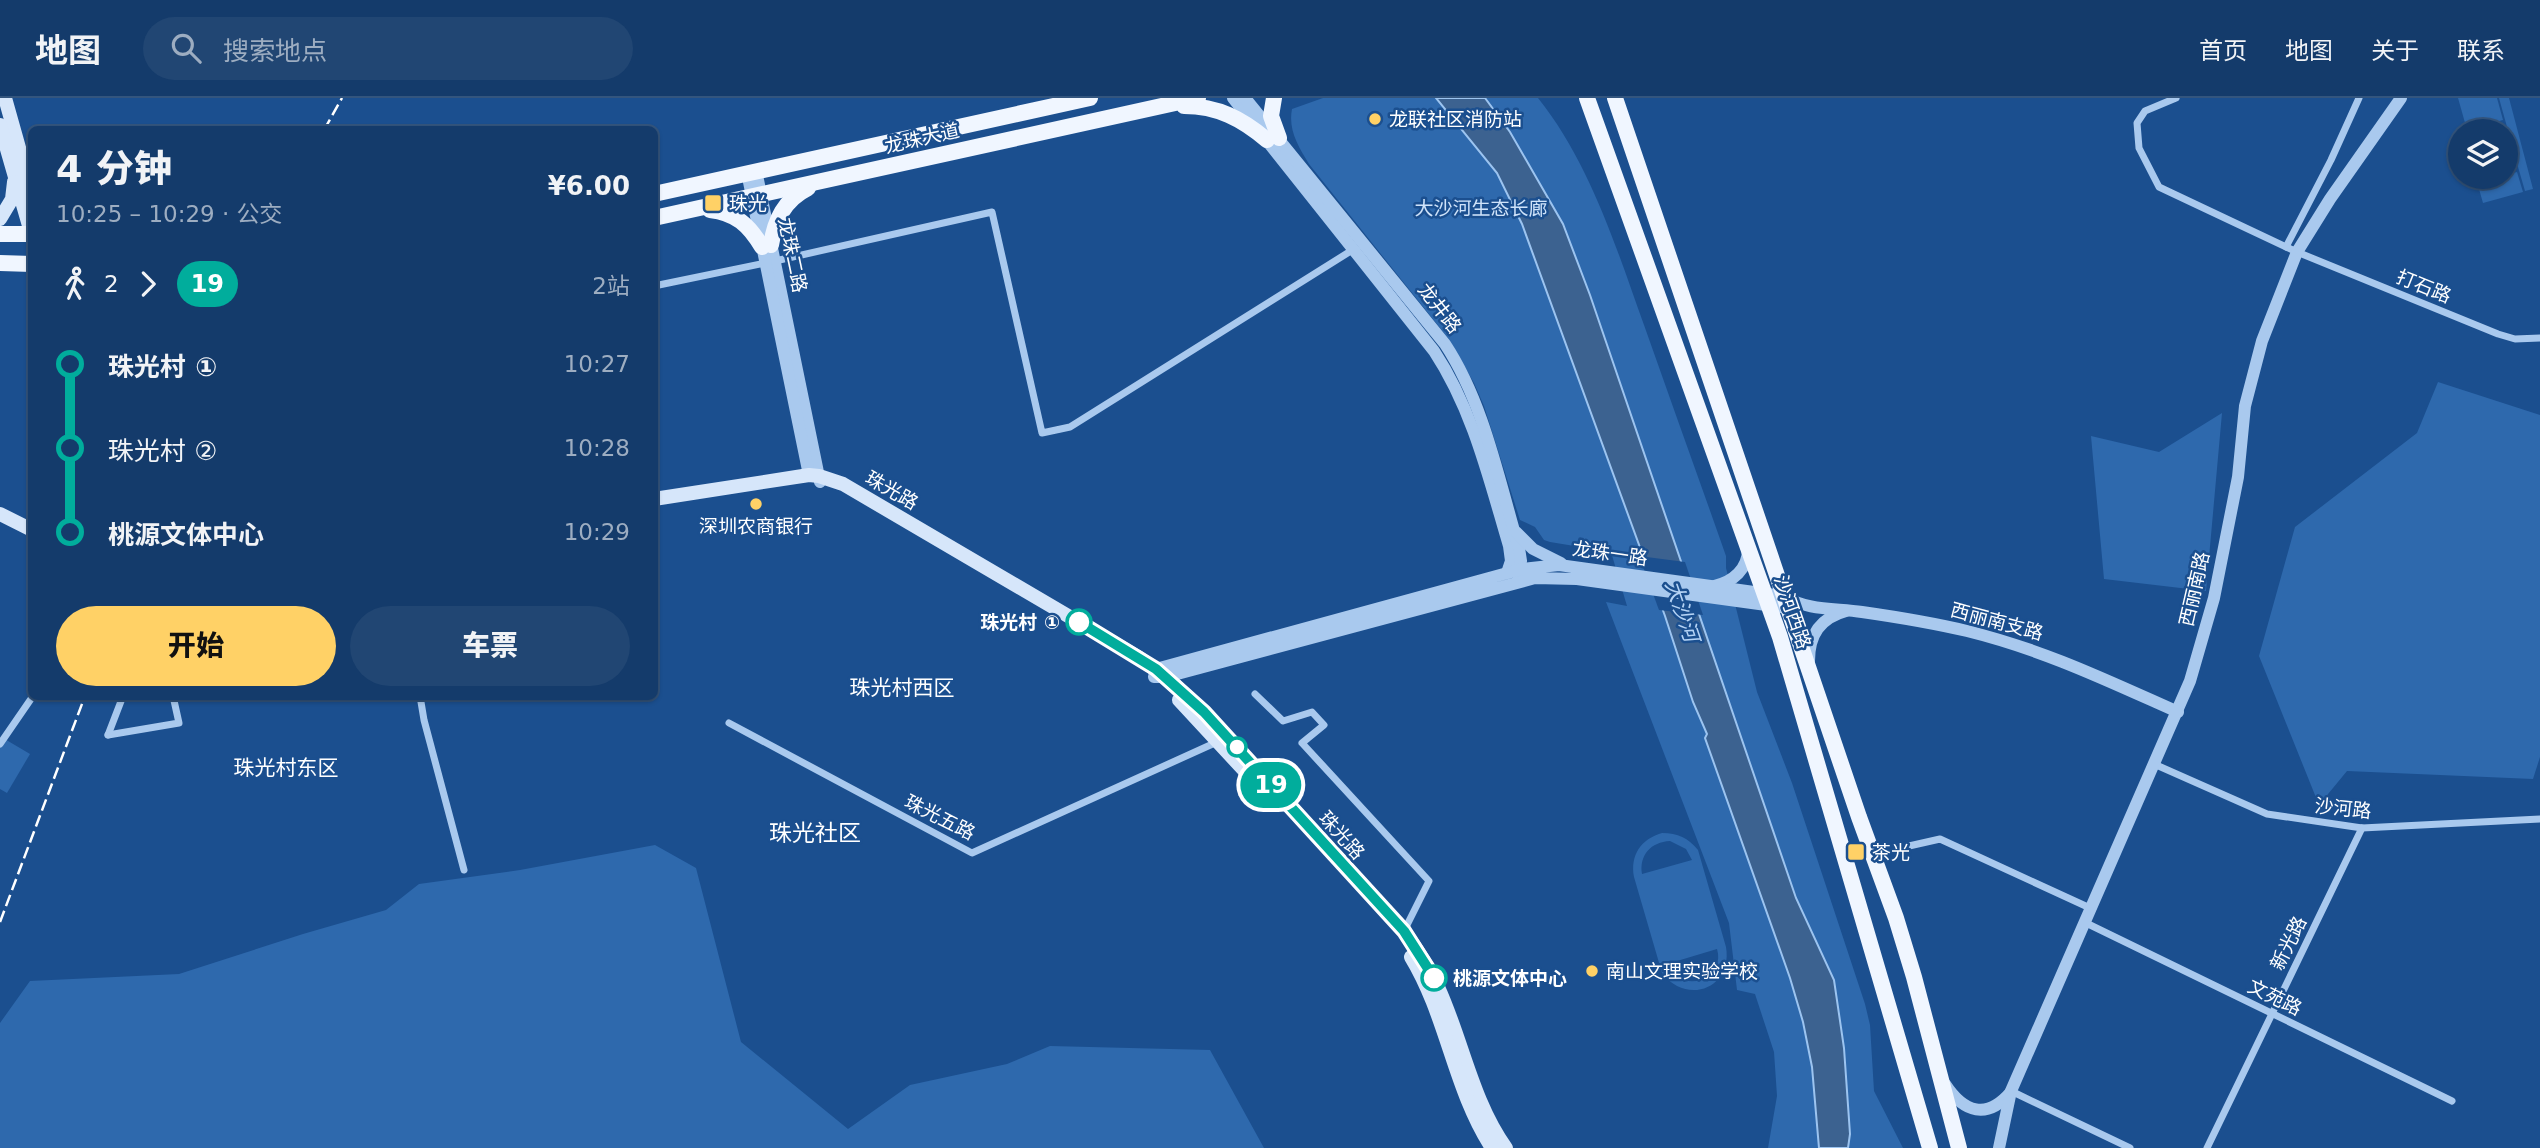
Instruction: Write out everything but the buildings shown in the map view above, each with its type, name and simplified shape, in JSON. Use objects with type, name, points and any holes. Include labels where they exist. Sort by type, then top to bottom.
[{"type":"main road","points":[[5,98],[24,177],[28,210]]},
{"type":"main road","name":"龙珠大道","points":[[658,193],[1090,98]]},
{"type":"main road","name":"龙珠大道","points":[[658,217],[1198,98]]},
{"type":"main road","points":[[1273,139],[1271,116],[1274,98]]},
{"type":"main road","name":"沙河西路","points":[[1587,98],[1780,637],[1930,1148]]},
{"type":"main road","name":"沙河西路","points":[[1615,98],[1790,603],[1809,672],[1896,918],[1959,1148]]},
{"type":"main road","points":[[1151,108],[1212,108],[1273,139]]},
{"type":"main road","points":[[0,125],[24,177]]},
{"type":"main road","points":[[0,219],[24,177]]},
{"type":"main road","points":[[768,254],[779,214],[789,201],[803,190],[821,182]]},
{"type":"main road","points":[[697,209],[730,214],[744,222],[768,254]]},
{"type":"main road","points":[[0,234],[28,235]]},
{"type":"main road","points":[[0,262],[28,264]]},
{"type":"main road","points":[[658,498],[816,478]]},
{"type":"main road","name":"珠光路","points":[[816,478],[1159,675],[1204,712],[1404,931],[1430,970],[1439,989],[1479,1096],[1506,1148]]},
{"type":"main road","points":[[0,514],[28,528]]},
{"type":"main road","name":"珠光路","points":[[1159,675],[1405,948],[1429,991],[1471,1106],[1492,1148]]},
{"type":"street","name":"龙井路","points":[[1233,98],[1273,139]]},
{"type":"street","name":"龙井路","points":[[1245,98],[1273,139],[1358,246],[1458,364],[1477,406],[1521,557],[1520,570]]},
{"type":"street","points":[[2150,98],[2154,107],[2176,98]]},
{"type":"street","points":[[2292,249],[2359,98]]},
{"type":"street","name":"西丽南路","points":[[1999,1148],[2011,1091],[2190,681],[2214,598],[2238,477],[2248,393],[2292,249],[2401,98]]},
{"type":"street","name":"打石路","points":[[2154,107],[2141,116],[2137,123],[2137,138],[2142,157],[2159,187],[2292,249],[2498,334],[2515,339],[2540,338]]},
{"type":"street","name":"龙珠二路","points":[[752,174],[749,182],[757,196],[816,478]]},
{"type":"street","points":[[658,285],[768,254],[992,212],[1042,433],[1070,427],[1358,246]]},
{"type":"street","name":"龙井路","points":[[1358,246],[1434,351],[1456,390],[1472,425],[1509,546],[1510,578]]},
{"type":"street","points":[[1512,525],[1530,547],[1568,566]]},
{"type":"street","points":[[1710,586],[1727,582],[1736,576],[1746,561],[1748,548]]},
{"type":"street","name":"龙珠一路","points":[[1510,578],[1520,570],[1544,565],[1568,566],[1710,586],[1766,599]]},
{"type":"street","name":"龙珠一路","points":[[1159,675],[1510,578],[1567,578],[1790,603]]},
{"type":"street","name":"西丽南支路","points":[[1790,603],[1919,621],[2024,646],[2178,712]]},
{"type":"street","points":[[1809,672],[1809,648],[1816,630],[1829,618],[1849,610]]},
{"type":"street","points":[[1255,694],[1283,721],[1312,712],[1324,725],[1302,743],[1429,881],[1404,931]]},
{"type":"street","points":[[0,744],[30,700]]},
{"type":"street","points":[[121,700],[108,735],[179,723],[174,700]]},
{"type":"street","points":[[421,700],[464,870]]},
{"type":"street","name":"珠光五路","points":[[729,723],[972,853],[1217,741]]},
{"type":"street","name":"沙河路","points":[[2154,764],[2267,814],[2362,828],[2540,819]]},
{"type":"street","name":"新光路","points":[[2207,1148],[2362,828]]},
{"type":"street","points":[[1909,846],[1940,839],[2090,908]]},
{"type":"street","name":"文苑路","points":[[2084,922],[2452,1101]]},
{"type":"street","points":[[1937,1069],[1956,1099],[1969,1108],[1978,1110],[1996,1106],[2011,1091],[2130,1148]]},
{"type":"green space","name":"大沙河生态长廊","points":[[1323,98],[1538,98],[1573,150],[1612,236],[1726,556],[1726,568],[1757,692],[1792,783],[1865,1004],[1870,1025],[1874,1091],[1903,1148],[1768,1148],[1777,1096],[1774,1052],[1755,994],[1737,990],[1729,923],[1606,602],[1627,606],[1611,552],[1544,540],[1535,527],[1520,520],[1484,406],[1448,338],[1309,164],[1298,144],[1291,124],[1292,109]]},
{"type":"green space","points":[[2458,98],[2497,98],[2503,119],[2464,119]]},
{"type":"green space","points":[[2499,98],[2509,98],[2515,119],[2505,119]]},
{"type":"green space","points":[[2518,132],[2533,189],[2525,191],[2518,167]]},
{"type":"green space","points":[[2518,175],[2523,192],[2483,203],[2479,189],[2518,189]]},
{"type":"green space","points":[[2438,382],[2540,415],[2540,757],[2533,779],[2347,771],[2319,805],[2259,656],[2295,527],[2417,433]]},
{"type":"green space","points":[[2222,413],[2206,591],[2104,579],[2091,436],[2159,452]]},
{"type":"green space","points":[[3,738],[30,754],[7,793],[0,789],[0,744]]},
{"type":"green space","points":[[1662,833],[1678,835],[1698,850],[1726,947],[1726,961],[1722,973],[1706,988],[1684,989],[1672,983],[1662,973],[1633,869],[1639,849]],"holes":[[[1670,841],[1686,849],[1692,860],[1642,874],[1642,861],[1648,851],[1657,844]],[[1717,949],[1716,967],[1702,980],[1681,979],[1667,964]]]},
{"type":"green space","points":[[655,845],[696,868],[741,1042],[848,1129],[910,1085],[1007,1064],[1050,1046],[1210,1050],[1264,1148],[0,1148],[0,1023],[30,981],[179,974],[386,910],[419,884],[520,870]]},
{"type":"water","name":"大沙河","points":[[1436,98],[1485,98],[1510,132],[1563,224],[1590,295],[1796,898],[1834,980],[1844,1048],[1850,1134],[1848,1148],[1819,1148],[1812,1067],[1790,978],[1705,738],[1707,734],[1693,702],[1665,616],[1522,224],[1497,173]]},
{"type":"pier","points":[[1639,556],[1685,562],[1703,615],[1659,610]]},
{"type":"railway","points":[[326,126],[342,98]]},
{"type":"railway","points":[[0,922],[83,700]]},
{"type":"bus line","name":"19","points":[[1079,622],[1156,669],[1204,712],[1404,931],[1434,978]]},
{"type":"place","name":"龙联社区消防站","points":[[1375,119]]},
{"type":"place","name":"珠光","points":[[713,203]]},
{"type":"place","name":"深圳农商银行","points":[[756,504]]},
{"type":"place","name":"珠光村 ①","points":[[1079,622]]},
{"type":"place","name":"茶光","points":[[1856,852]]},
{"type":"place","name":"南山文理实验学校","points":[[1592,971]]},
{"type":"place","name":"桃源文体中心","points":[[1434,978]]},
{"type":"district","name":"珠光村西区","points":[[902,688]]},
{"type":"district","name":"珠光村东区","points":[[286,768]]},
{"type":"district","name":"珠光社区","points":[[815,833]]}]
